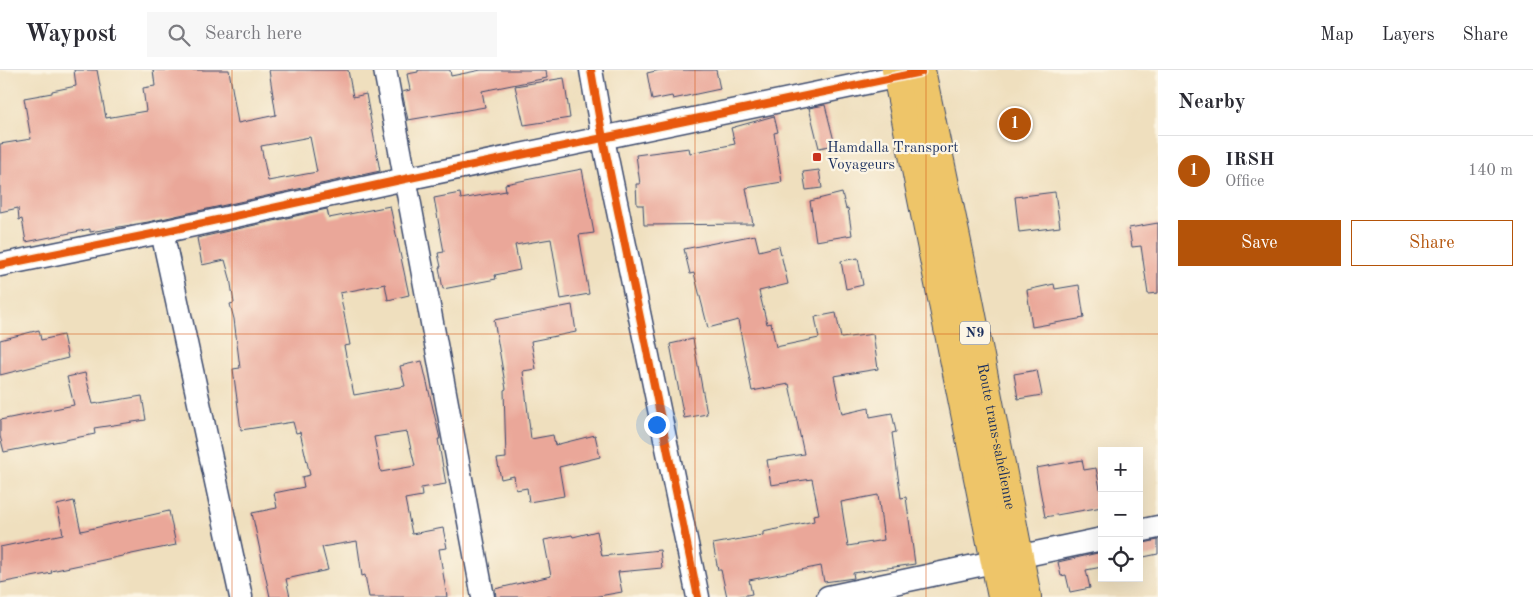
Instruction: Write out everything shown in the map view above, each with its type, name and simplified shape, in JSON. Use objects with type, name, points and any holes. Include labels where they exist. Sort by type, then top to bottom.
[{"type":"highway","name":"Route trans-sahélienne","points":[[909,72],[1007,559],[1027,597]]},
{"type":"highway","name":"Route trans-sahélienne","points":[[1002,597],[1007,559]]},
{"type":"street","points":[[385,70],[483,597]]},
{"type":"street","points":[[591,70],[603,138],[698,597]]},
{"type":"street","points":[[0,265],[909,72]]},
{"type":"street","points":[[162,232],[241,597]]},
{"type":"street","points":[[1143,530],[1158,527]]},
{"type":"street","points":[[828,597],[1098,540]]},
{"type":"building","points":[[74,70],[97,70],[106,118],[146,111],[143,88],[155,86],[153,70],[229,70],[238,123],[276,115],[269,70],[348,70],[353,97],[366,94],[380,171],[148,222],[90,232],[90,229],[26,242],[22,219],[19,220],[18,208],[0,212],[0,144],[31,139],[24,98],[76,86]],"holes":[[[310,137],[317,172],[268,181],[261,146]]]},
{"type":"building","points":[[418,70],[450,70],[451,76],[481,70],[546,70],[547,78],[482,91],[485,107],[408,120],[402,92],[410,90],[407,74],[418,72]]},
{"type":"building","points":[[660,70],[716,70],[720,89],[673,99],[672,96],[652,100],[647,73]]},
{"type":"building","points":[[564,78],[570,118],[524,125],[515,86]]},
{"type":"building","points":[[825,105],[835,145],[819,148],[809,108]]},
{"type":"building","points":[[774,116],[778,132],[774,133],[782,182],[746,188],[753,224],[644,225],[643,205],[637,205],[636,184],[640,184],[636,155],[689,148],[690,153],[735,144],[731,128]]},
{"type":"building","points":[[582,169],[594,233],[579,235],[589,294],[561,299],[551,239],[515,245],[520,270],[495,275],[496,279],[443,289],[438,253],[444,252],[434,198],[460,193],[461,199],[506,191],[505,184]]},
{"type":"building","points":[[819,170],[822,188],[806,190],[803,172]]},
{"type":"building","points":[[1055,192],[1060,227],[1019,232],[1015,197]]},
{"type":"building","points":[[842,193],[846,209],[848,208],[852,235],[816,241],[810,201]]},
{"type":"building","points":[[390,206],[409,295],[388,300],[385,284],[340,293],[350,345],[344,346],[354,395],[405,386],[400,366],[422,361],[440,439],[438,439],[446,484],[421,488],[422,496],[405,499],[412,534],[443,528],[447,548],[439,549],[447,597],[369,597],[365,575],[362,576],[357,541],[322,547],[328,570],[286,579],[290,597],[270,597],[252,513],[277,508],[274,493],[304,487],[302,477],[310,475],[300,432],[296,433],[293,422],[241,430],[233,369],[240,368],[234,319],[230,304],[234,303],[230,278],[225,260],[202,265],[197,238],[327,209],[329,218]],"holes":[[[407,432],[415,466],[381,472],[374,437]]]},
{"type":"building","points":[[1158,223],[1158,293],[1148,294],[1141,246],[1132,247],[1129,228]]},
{"type":"building","points":[[755,235],[759,251],[779,246],[788,284],[759,291],[767,324],[771,323],[776,347],[819,338],[815,317],[836,313],[841,338],[873,334],[878,369],[834,376],[842,414],[869,408],[870,417],[892,413],[896,432],[892,433],[901,498],[906,497],[915,564],[853,573],[854,578],[824,582],[821,566],[749,580],[752,594],[727,597],[721,570],[718,570],[713,544],[763,535],[763,532],[814,521],[813,515],[819,514],[812,479],[771,485],[767,460],[804,454],[789,384],[752,391],[738,320],[708,328],[694,273],[690,274],[684,249]],"holes":[[[878,495],[884,540],[848,546],[841,502]]]},
{"type":"building","points":[[858,258],[863,285],[846,289],[841,261]]},
{"type":"building","points":[[1054,284],[1055,289],[1079,285],[1084,318],[1032,327],[1027,290]]},
{"type":"building","points":[[572,305],[576,332],[531,341],[536,369],[523,371],[531,439],[553,435],[555,445],[595,435],[600,457],[559,467],[564,496],[529,502],[527,488],[516,490],[514,476],[501,479],[497,459],[506,458],[504,390],[506,389],[494,320]]},
{"type":"building","points":[[39,330],[41,340],[63,335],[68,358],[0,375],[0,340]]},
{"type":"building","points":[[693,339],[707,414],[684,418],[670,344]]},
{"type":"building","points":[[1037,370],[1042,395],[1018,399],[1014,374]]},
{"type":"building","points":[[85,373],[93,404],[142,396],[146,420],[94,428],[95,434],[4,452],[0,436],[0,420],[74,405],[67,377]]},
{"type":"building","points":[[1082,460],[1084,470],[1096,468],[1098,508],[1045,517],[1036,468]]},
{"type":"building","points":[[74,501],[81,531],[169,511],[176,545],[0,583],[0,547],[63,534],[57,505]]},
{"type":"building","points":[[597,531],[602,556],[660,550],[662,568],[618,572],[622,592],[593,597],[496,597],[495,589],[551,576],[544,540],[572,535],[573,537]]},
{"type":"building","points":[[1158,540],[1158,554],[1143,557],[1143,543]]},
{"type":"building","points":[[1098,553],[1098,568],[1086,570],[1090,588],[1070,592],[1066,575],[1061,576],[1058,562]]},
{"type":"cycle path","points":[[591,70],[603,139],[698,597]]},
{"type":"cycle path","points":[[0,265],[921,72]]},
{"type":"place","name":"IRSH","points":[[1015,124]]},
{"type":"place","name":"Hamdalla Transport Voyageurs","points":[[817,157]]}]
